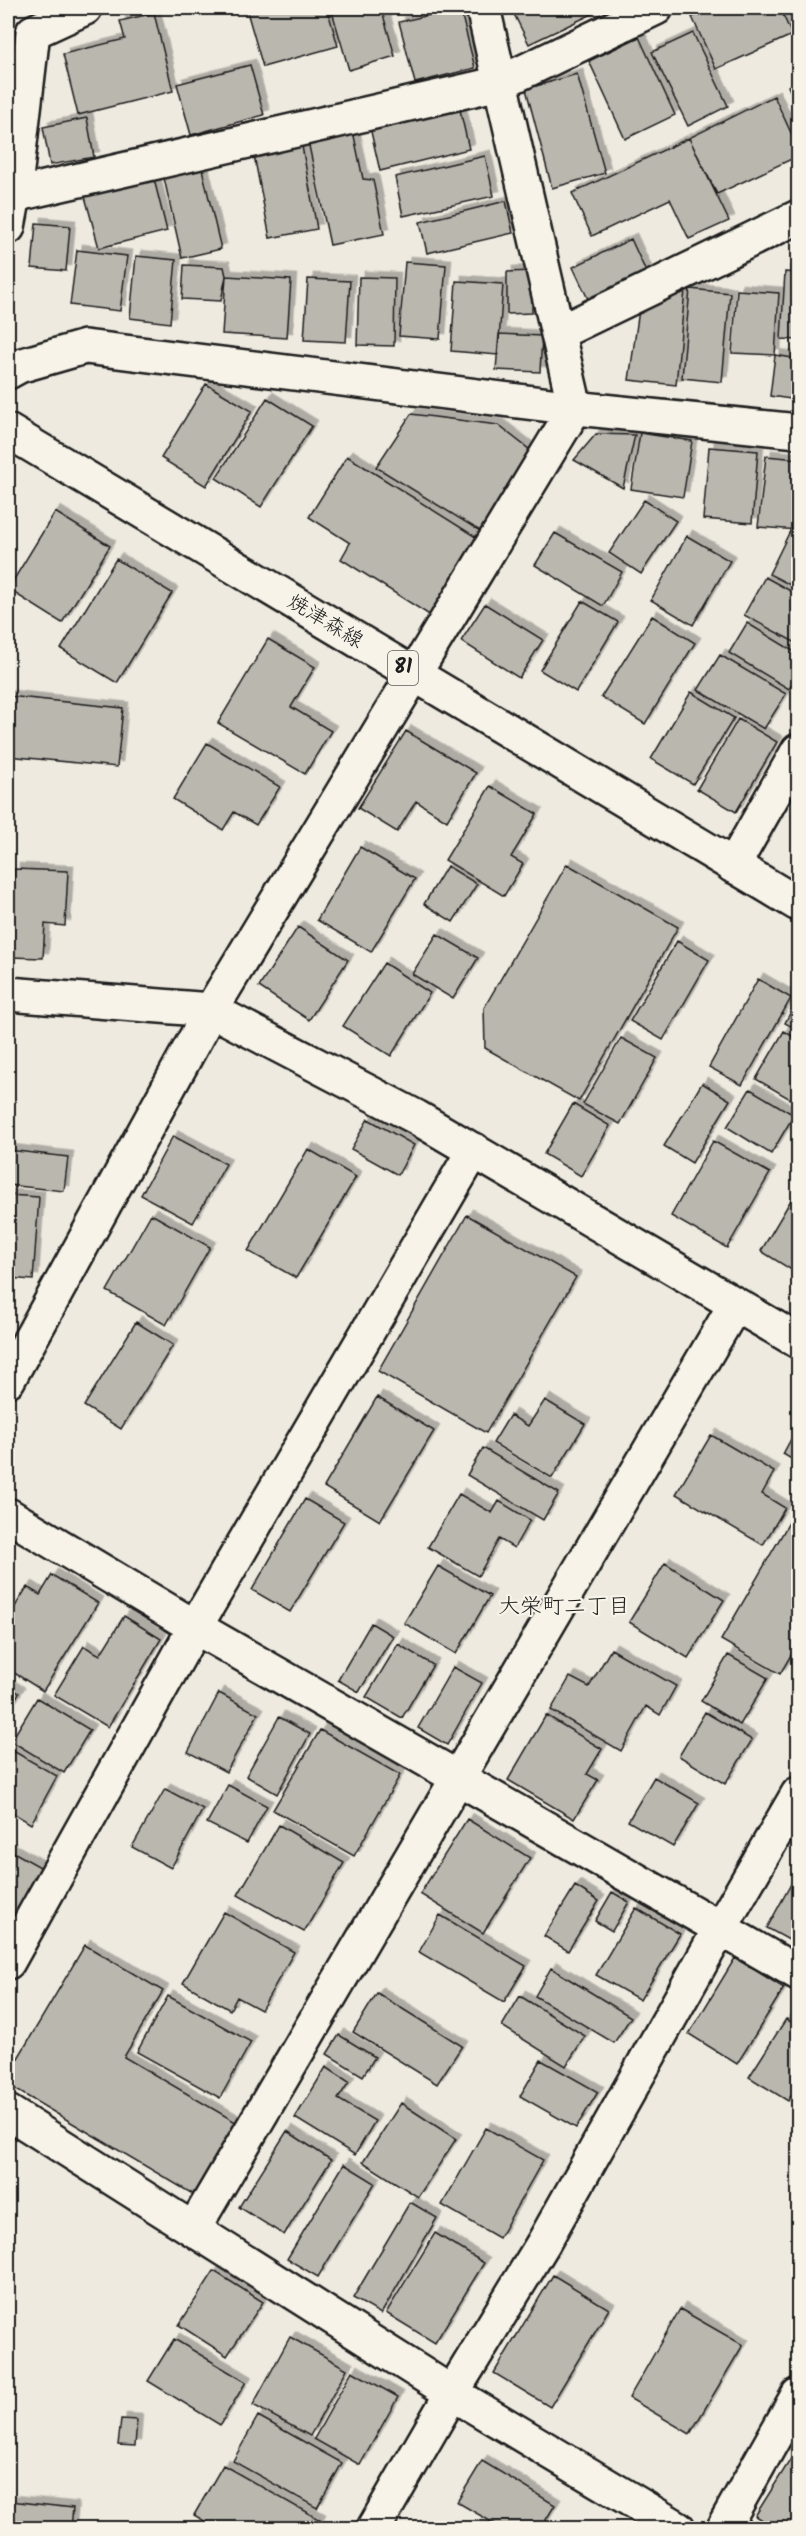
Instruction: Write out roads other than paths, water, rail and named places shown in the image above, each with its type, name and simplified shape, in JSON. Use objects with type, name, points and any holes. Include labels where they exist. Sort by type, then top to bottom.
[{"type":"street","points":[[8,227],[14,195],[33,32],[85,8]]},
{"type":"street","points":[[8,1380],[211,1010],[575,408],[483,8]]},
{"type":"street","points":[[14,195],[500,83],[656,8]]},
{"type":"street","points":[[558,333],[798,218]]},
{"type":"street","points":[[8,372],[19,366],[85,347],[575,408],[798,431]]},
{"type":"street","name":"焼津森線","points":[[8,431],[798,904]]},
{"type":"street","points":[[733,866],[798,752]]},
{"type":"street","points":[[8,994],[211,1010],[417,1117],[798,1341]]},
{"type":"street","points":[[8,1962],[195,1627],[474,1150]]},
{"type":"street","points":[[194,2228],[735,1305]]},
{"type":"street","points":[[8,1515],[195,1627],[798,1973]]},
{"type":"street","points":[[374,2529],[452,2393],[544,2242],[798,1794]]},
{"type":"street","points":[[8,2112],[452,2393],[678,2529]]},
{"type":"street","points":[[723,2529],[798,2395]]},
{"type":"district","name":"大栄町二丁目","points":[[564,1607]]}]
